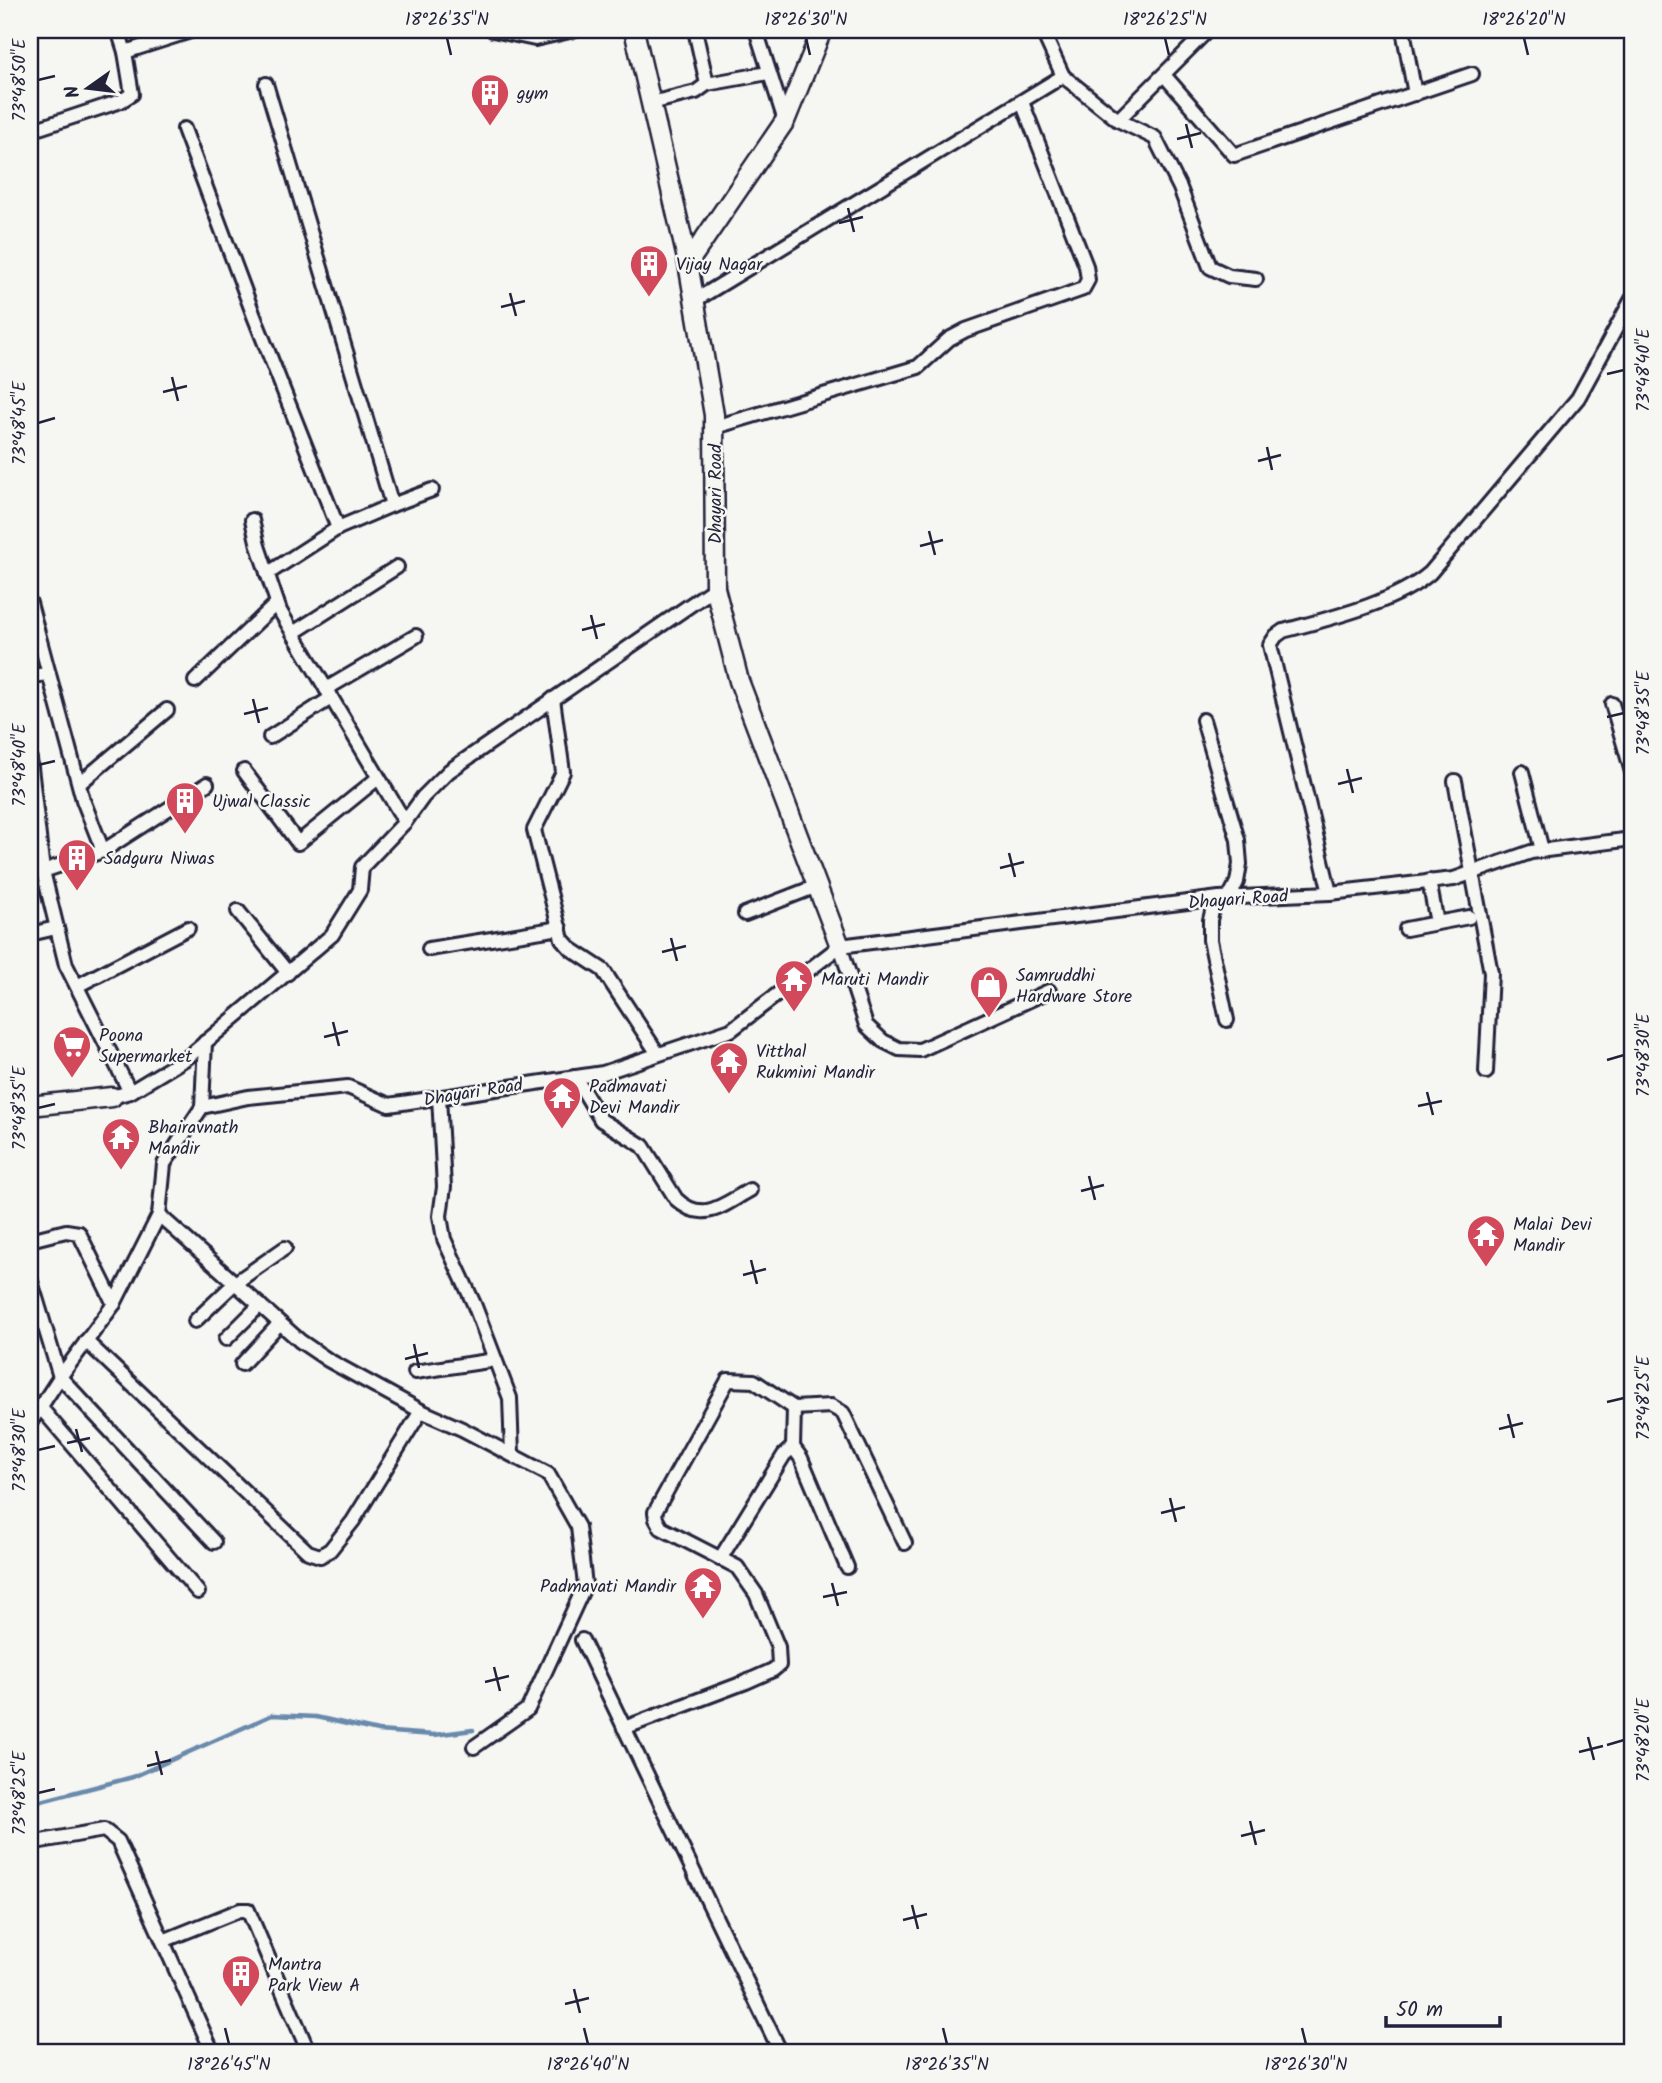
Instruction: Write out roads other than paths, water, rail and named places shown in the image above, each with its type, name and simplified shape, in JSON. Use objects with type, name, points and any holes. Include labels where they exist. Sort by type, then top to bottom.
[{"type":"street","points":[[30,131],[121,101],[132,94],[125,52],[118,30]]},
{"type":"street","points":[[125,52],[194,30]]},
{"type":"street","points":[[493,30],[535,38],[574,30]]},
{"type":"street","name":"Dhayari Road","points":[[634,30],[688,263],[715,427],[715,588],[739,681],[839,946]]},
{"type":"street","points":[[695,30],[707,84]]},
{"type":"street","points":[[756,30],[785,121]]},
{"type":"street","points":[[688,263],[785,121],[822,30]]},
{"type":"street","points":[[1042,30],[1063,76],[1118,120],[1155,138],[1180,188],[1210,267],[1229,276],[1256,279]]},
{"type":"street","points":[[1118,120],[1208,30]]},
{"type":"street","points":[[1403,30],[1415,94]]},
{"type":"street","points":[[651,103],[696,92],[707,84],[768,73]]},
{"type":"street","points":[[1164,75],[1234,155],[1472,74]]},
{"type":"street","points":[[694,301],[1063,76]]},
{"type":"street","points":[[266,84],[392,505]]},
{"type":"street","points":[[715,427],[918,367],[949,339],[966,330],[1083,289],[1088,280],[1086,266],[1022,102]]},
{"type":"street","points":[[184,129],[338,528]]},
{"type":"street","points":[[1330,893],[1270,645],[1283,631],[1349,613],[1412,586],[1430,573],[1578,398],[1632,299]]},
{"type":"street","points":[[267,574],[338,528],[432,490]]},
{"type":"street","points":[[252,520],[277,603],[405,822]]},
{"type":"street","points":[[293,633],[397,568]]},
{"type":"street","points":[[30,1106],[121,1094],[188,1057],[332,934],[360,890],[362,867],[449,771],[715,588]]},
{"type":"street","points":[[30,603],[87,814],[103,851]]},
{"type":"street","points":[[195,681],[277,603]]},
{"type":"street","points":[[270,737],[329,693],[416,636]]},
{"type":"street","points":[[30,676],[49,674]]},
{"type":"street","points":[[553,699],[564,772],[534,830],[562,939],[571,949],[603,970],[658,1054]]},
{"type":"street","points":[[1612,704],[1632,772]]},
{"type":"street","points":[[80,783],[167,710]]},
{"type":"street","points":[[1203,720],[1238,840],[1240,864],[1237,882],[1229,898]]},
{"type":"street","points":[[31,766],[34,832],[66,965],[121,1094]]},
{"type":"street","points":[[244,771],[298,843],[378,778]]},
{"type":"street","points":[[1522,772],[1542,850]]},
{"type":"street","points":[[1455,781],[1491,973],[1486,1072]]},
{"type":"street","points":[[43,871],[103,851],[206,784]]},
{"type":"street","name":"Dhayari Road","points":[[202,1107],[248,1097],[348,1087],[389,1105],[603,1073],[731,1030],[839,946],[1215,899],[1330,893],[1454,879],[1531,852],[1632,839]]},
{"type":"street","points":[[1429,881],[1437,923]]},
{"type":"street","points":[[745,914],[817,886]]},
{"type":"street","points":[[1215,899],[1210,920],[1210,940],[1227,1020]]},
{"type":"street","points":[[238,911],[288,973]]},
{"type":"street","points":[[1406,929],[1469,917]]},
{"type":"street","points":[[30,934],[56,928]]},
{"type":"street","points":[[77,986],[188,928]]},
{"type":"street","points":[[429,949],[560,928]]},
{"type":"street","points":[[839,946],[866,1025],[883,1041],[899,1049],[920,1050],[1049,991]]},
{"type":"street","points":[[30,1423],[114,1304],[159,1215],[164,1164],[202,1107],[205,1042]]},
{"type":"street","points":[[575,1077],[601,1120],[643,1146],[683,1206],[694,1212],[715,1210],[750,1190]]},
{"type":"street","points":[[439,1097],[444,1187],[440,1216],[444,1239],[474,1304],[510,1398],[512,1454]]},
{"type":"street","points":[[159,1215],[300,1341],[328,1360],[421,1411],[548,1474],[578,1527],[585,1586],[528,1709],[474,1747]]},
{"type":"street","points":[[30,1240],[66,1231],[79,1233],[114,1304]]},
{"type":"street","points":[[195,1321],[235,1283],[285,1248]]},
{"type":"street","points":[[30,1278],[60,1377],[214,1542]]},
{"type":"street","points":[[226,1339],[260,1305]]},
{"type":"street","points":[[242,1364],[280,1323]]},
{"type":"street","points":[[86,1341],[307,1552],[320,1556],[330,1550],[353,1521],[421,1411]]},
{"type":"street","points":[[415,1372],[495,1360]]},
{"type":"street","points":[[624,1728],[746,1682],[774,1670],[779,1665],[778,1647],[756,1594],[737,1567],[661,1528],[656,1519],[655,1512],[721,1388],[728,1380],[754,1381],[794,1408],[831,1406],[843,1413],[905,1543]]},
{"type":"street","points":[[40,1407],[198,1592]]},
{"type":"street","points":[[794,1408],[793,1447],[802,1458],[847,1567]]},
{"type":"street","points":[[720,1559],[784,1455],[793,1447]]},
{"type":"street","points":[[582,1640],[781,2053]]},
{"type":"street","points":[[30,1843],[104,1830],[113,1835],[213,2053]]},
{"type":"street","points":[[163,1941],[240,1910],[248,1910],[309,2053]]},
{"type":"waterway","points":[[30,1804],[133,1777],[272,1715],[316,1717],[378,1731],[434,1735],[473,1730]]},
{"type":"place","name":"gym","points":[[490,127]]},
{"type":"place","name":"Vijay Nagar","points":[[649,298]]},
{"type":"place","name":"Ujwal Classic","points":[[185,835]]},
{"type":"place","name":"Sadguru Niwas","points":[[77,892]]},
{"type":"place","name":"Maruti Mandir","points":[[794,1013]]},
{"type":"place","name":"Samruddhi Hardware Store","points":[[989,1019]]},
{"type":"place","name":"Poona Supermarket","points":[[72,1079]]},
{"type":"place","name":"Vitthal Rukmini Mandir","points":[[729,1095]]},
{"type":"place","name":"Padmavati Devi Mandir","points":[[562,1130]]},
{"type":"place","name":"Bhairavnath Mandir","points":[[121,1171]]},
{"type":"place","name":"Malai Devi Mandir","points":[[1486,1268]]},
{"type":"place","name":"Padmavati Mandir","points":[[703,1620]]},
{"type":"place","name":"Mantra Park View A","points":[[241,2008]]}]
